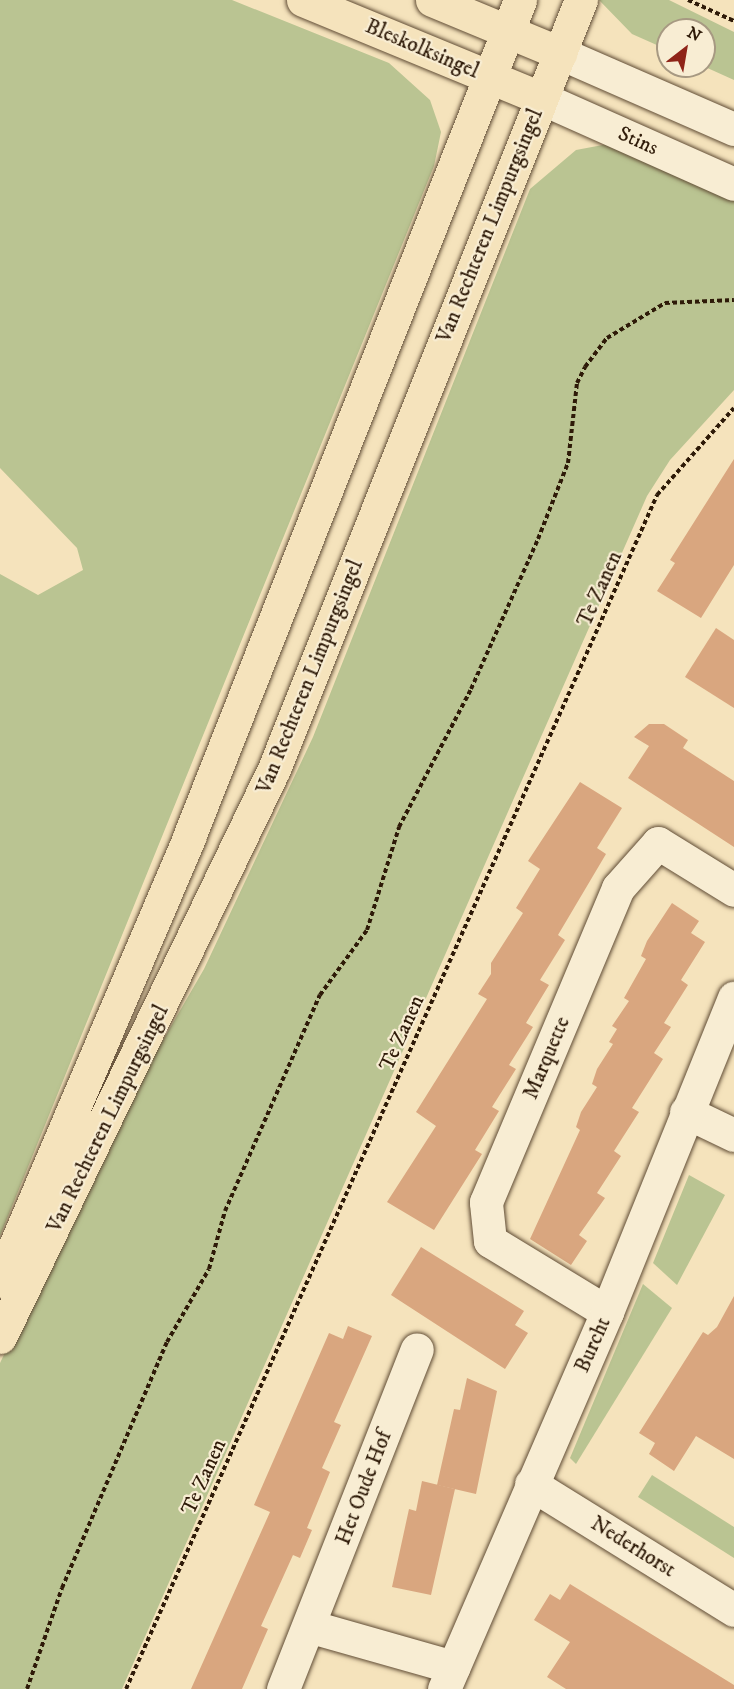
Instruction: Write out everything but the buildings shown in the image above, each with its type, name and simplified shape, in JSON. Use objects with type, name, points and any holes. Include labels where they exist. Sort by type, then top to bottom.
[{"type":"main road","name":"Bleskolksingel","points":[[303,0],[541,98]]},
{"type":"main road","points":[[432,0],[560,53]]},
{"type":"main road","name":"Van Rechteren Limpurgsingel","points":[[0,1281],[189,837],[492,77],[520,0]]},
{"type":"main road","name":"Van Rechteren Limpurgsingel","points":[[0,1337],[274,769],[581,0]]},
{"type":"street","points":[[560,53],[734,129]]},
{"type":"street","name":"Stins","points":[[541,98],[734,184]]},
{"type":"street","name":"Marquette","points":[[607,1312],[490,1241],[486,1202],[618,888],[658,843],[734,890]]},
{"type":"street","name":"Burcht","points":[[448,1678],[607,1312],[734,998]]},
{"type":"street","points":[[686,1112],[734,1135]]},
{"type":"street","name":"Het Oude Hof","points":[[283,1689],[312,1627],[417,1349]]},
{"type":"street","name":"Nederhorst","points":[[531,1484],[734,1610]]},
{"type":"street","points":[[312,1627],[448,1678]]},
{"type":"path","points":[[688,0],[734,21]]},
{"type":"path","points":[[27,1689],[62,1587],[167,1342],[209,1269],[225,1211],[320,995],[367,930],[399,827],[538,539],[568,463],[577,383],[585,367],[607,338],[665,303],[734,300]]},
{"type":"path","name":"Te Zanen","points":[[126,1689],[657,495],[734,408]]},
{"type":"green space","points":[[0,0],[232,0],[389,63],[430,100],[441,132],[434,166],[0,1236],[0,574],[38,595],[83,570],[77,548],[0,468]]},
{"type":"green space","points":[[599,0],[669,0],[706,18],[656,18],[656,45],[632,34]]},
{"type":"green space","points":[[716,23],[734,32],[734,80],[716,72]]},
{"type":"green space","points":[[608,144],[734,195],[734,390],[670,460],[647,496],[122,1689],[0,1689],[0,1363],[125,1106],[204,969],[313,737],[530,189],[576,150]]},
{"type":"green space","points":[[689,1175],[725,1195],[677,1285],[653,1263]]},
{"type":"green space","points":[[643,1284],[672,1308],[576,1464],[570,1458]]},
{"type":"green space","points":[[652,1475],[734,1527],[734,1558],[638,1497]]}]
